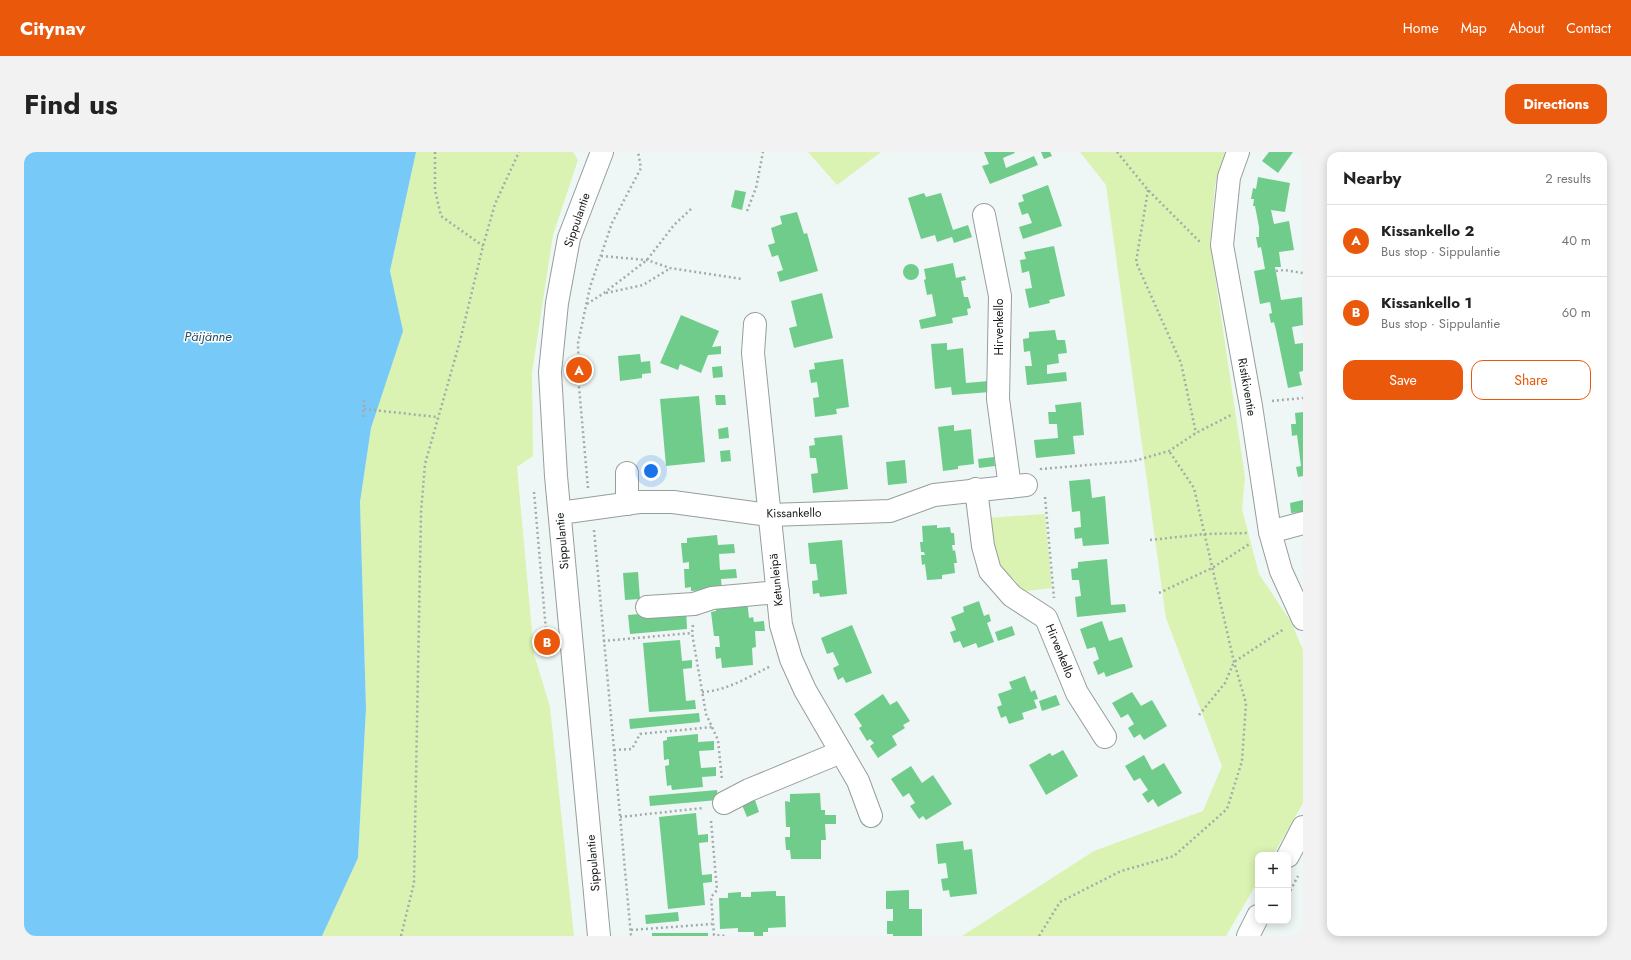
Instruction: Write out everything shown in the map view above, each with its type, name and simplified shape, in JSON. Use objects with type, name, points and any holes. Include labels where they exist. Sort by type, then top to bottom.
[{"type":"street","name":"Sippulantie","points":[[599,936],[556,476],[550,372],[557,303],[569,238],[602,152]]},
{"type":"street","name":"Ristikiventie","points":[[1238,152],[1229,177],[1222,245],[1251,406],[1270,532],[1281,571],[1303,618]]},
{"type":"street","name":"Hirvenkello","points":[[984,215],[1000,296],[998,399],[1026,482]]},
{"type":"street","name":"Ketunleipä","points":[[755,324],[753,354],[781,625],[790,657],[805,690],[858,781],[871,816]]},
{"type":"street","points":[[627,473],[627,504]]},
{"type":"street","name":"Kissankello","points":[[560,513],[627,504],[673,502],[769,515],[890,511],[934,495],[1026,482]]},
{"type":"street","name":"Hirvenkello","points":[[976,489],[983,546],[990,571],[1012,596],[1046,618],[1077,693],[1105,736]]},
{"type":"street","points":[[1270,532],[1303,523]]},
{"type":"street","points":[[647,607],[694,604],[712,598],[778,592]]},
{"type":"street","points":[[717,805],[749,790],[841,752]]},
{"type":"street","points":[[1294,864],[1303,826]]},
{"type":"street","points":[[1248,936],[1255,922]]},
{"type":"path","points":[[435,152],[435,190],[441,216],[483,246]]},
{"type":"path","points":[[401,936],[414,883],[421,512],[425,464],[437,417],[460,341],[483,246],[495,204],[519,152]]},
{"type":"path","points":[[631,936],[592,509],[586,474],[579,387],[578,342],[590,287],[612,223],[641,168],[638,152]]},
{"type":"path","points":[[747,211],[756,188],[763,152]]},
{"type":"path","points":[[1117,152],[1148,190],[1226,268]]},
{"type":"path","points":[[1148,190],[1136,262],[1181,363],[1196,433]]},
{"type":"path","points":[[586,304],[604,293],[647,260],[674,225],[690,209]]},
{"type":"path","points":[[601,256],[647,260],[670,268],[742,279]]},
{"type":"path","points":[[604,293],[643,285],[670,268]]},
{"type":"path","points":[[1276,271],[1284,270],[1303,273]]},
{"type":"path","points":[[1026,482],[1041,469],[1134,461],[1169,451],[1196,433],[1251,406],[1303,398]]},
{"type":"path","points":[[363,417],[364,400]]},
{"type":"path","points":[[364,409],[437,417]]},
{"type":"path","points":[[1040,936],[1060,902],[1121,871],[1174,856],[1227,809],[1242,761],[1246,703],[1234,662],[1194,488],[1169,451]]},
{"type":"path","points":[[1026,482],[1041,469]]},
{"type":"path","points":[[1026,482],[1055,596],[1046,618]]},
{"type":"path","points":[[1150,540],[1205,534],[1270,532]]},
{"type":"path","points":[[1159,593],[1212,568],[1270,532]]},
{"type":"path","points":[[694,604],[692,633],[702,692],[706,714],[718,740],[717,890],[711,897],[712,924],[714,934],[727,936]]},
{"type":"path","points":[[1199,715],[1225,683],[1234,662],[1303,618]]},
{"type":"path","points":[[604,641],[692,633]]},
{"type":"path","points":[[702,692],[714,691],[727,686],[790,657]]},
{"type":"path","points":[[614,750],[632,749],[640,734],[712,727]]},
{"type":"path","points":[[620,817],[717,805]]},
{"type":"path","points":[[1289,888],[1294,864]]},
{"type":"path","points":[[631,930],[712,924]]},
{"type":"green space","points":[[416,152],[573,152],[578,160],[553,235],[532,373],[533,456],[517,467],[534,654],[550,707],[574,936],[322,936],[358,858],[366,708],[360,502],[371,428],[402,331],[390,271]]},
{"type":"green space","points":[[808,152],[881,152],[837,185]]},
{"type":"green space","points":[[1080,152],[1225,152],[1215,185],[1210,243],[1245,477],[1242,509],[1259,574],[1291,622],[1303,650],[1303,803],[1275,852],[1255,852],[1255,886],[1226,936],[962,936],[1094,851],[1203,811],[1222,766],[1166,618],[1106,185]]},
{"type":"green space","points":[[1045,514],[1052,588],[1018,592],[1017,582],[990,559],[986,518]]},
{"type":"water","name":"Päijänne","points":[[24,152],[416,152],[390,271],[403,331],[371,428],[360,502],[366,708],[358,858],[322,936],[24,936]]},
{"type":"building","points":[[984,152],[1014,152],[1015,153],[1003,158],[1006,168],[1034,156],[1038,165],[990,184],[982,166],[989,164]]},
{"type":"building","points":[[1041,152],[1050,152],[1052,156],[1044,159]]},
{"type":"building","points":[[1269,152],[1293,152],[1278,173],[1262,161]]},
{"type":"building","points":[[1258,177],[1290,183],[1285,212],[1271,210],[1274,224],[1289,221],[1294,250],[1279,252],[1281,267],[1275,267],[1281,300],[1302,297],[1303,325],[1292,327],[1295,344],[1303,343],[1303,371],[1299,372],[1302,385],[1288,388],[1274,322],[1271,323],[1269,314],[1272,313],[1270,302],[1260,304],[1254,271],[1265,269],[1261,247],[1258,248],[1256,237],[1259,237],[1259,227],[1255,206],[1253,206],[1254,199],[1251,199],[1253,188],[1256,189]]},
{"type":"building","points":[[1048,185],[1062,226],[1023,239],[1019,227],[1032,223],[1028,213],[1022,215],[1018,203],[1024,201],[1022,195]]},
{"type":"building","points":[[735,190],[746,192],[742,210],[731,207]]},
{"type":"building","points":[[924,193],[926,197],[941,193],[953,230],[968,225],[972,237],[954,243],[952,237],[937,242],[935,235],[921,239],[908,198]]},
{"type":"building","points":[[797,212],[804,234],[807,233],[818,271],[780,282],[777,272],[783,270],[778,255],[772,257],[768,245],[775,243],[771,228],[782,224],[780,216]]},
{"type":"building","points":[[1054,246],[1065,296],[1049,300],[1050,303],[1029,308],[1025,289],[1032,288],[1029,271],[1022,273],[1020,260],[1026,259],[1024,252]]},
{"type":"building","points":[[953,263],[956,278],[965,276],[966,280],[961,281],[964,297],[968,297],[971,308],[967,309],[968,315],[952,318],[953,323],[921,329],[919,320],[936,316],[932,294],[927,295],[924,280],[926,279],[924,269]]},
{"type":"building","points":[[908,264],[914,264],[919,269],[917,278],[914,280],[908,280],[903,275],[903,269]]},
{"type":"building","points":[[822,293],[833,338],[794,348],[789,328],[797,326],[791,301]]},
{"type":"building","points":[[681,315],[719,331],[712,347],[721,346],[721,354],[708,355],[701,373],[680,364],[678,370],[660,363]]},
{"type":"building","points":[[1055,330],[1057,340],[1065,340],[1067,353],[1058,354],[1059,363],[1047,365],[1047,374],[1066,372],[1067,381],[1027,385],[1025,366],[1032,366],[1030,351],[1024,352],[1023,339],[1029,338],[1029,332]]},
{"type":"building","points":[[947,343],[947,350],[963,348],[966,383],[989,381],[990,392],[952,395],[951,387],[935,389],[931,344]]},
{"type":"building","points":[[640,354],[641,362],[650,361],[651,373],[642,374],[642,378],[620,381],[618,356]]},
{"type":"building","points":[[843,359],[849,407],[836,409],[837,414],[815,417],[813,398],[819,397],[817,382],[811,383],[809,370],[815,369],[814,363]]},
{"type":"building","points":[[722,366],[723,377],[713,378],[712,367]]},
{"type":"building","points":[[715,395],[725,395],[726,405],[716,405]]},
{"type":"building","points":[[699,396],[705,462],[666,466],[660,399]]},
{"type":"building","points":[[1081,402],[1084,435],[1073,436],[1075,454],[1036,458],[1034,440],[1058,438],[1057,424],[1049,424],[1048,412],[1056,412],[1055,405]]},
{"type":"building","points":[[1303,412],[1303,476],[1298,477],[1296,467],[1301,466],[1297,435],[1292,436],[1291,424],[1296,424],[1295,413]]},
{"type":"building","points":[[954,425],[954,431],[971,429],[974,464],[958,466],[958,469],[943,471],[938,427]]},
{"type":"building","points":[[728,427],[729,438],[719,439],[718,429]]},
{"type":"building","points":[[842,435],[848,489],[813,493],[811,474],[818,473],[816,458],[810,458],[809,446],[815,445],[814,438]]},
{"type":"building","points":[[730,450],[731,461],[721,462],[720,451]]},
{"type":"building","points":[[994,457],[995,466],[979,468],[978,459]]},
{"type":"building","points":[[905,460],[907,483],[888,485],[886,462]]},
{"type":"building","points":[[1090,479],[1092,498],[1105,496],[1109,544],[1083,546],[1082,538],[1075,539],[1074,528],[1081,527],[1080,511],[1072,512],[1069,481]]},
{"type":"building","points":[[1303,500],[1303,512],[1291,513],[1290,503]]},
{"type":"building","points":[[937,525],[937,528],[950,527],[951,533],[954,533],[955,545],[952,545],[953,551],[955,550],[957,563],[954,563],[955,573],[942,575],[942,579],[927,580],[925,564],[922,565],[921,555],[925,555],[924,552],[921,552],[920,542],[923,542],[922,526]]},
{"type":"building","points":[[717,535],[718,545],[734,544],[735,553],[719,554],[720,570],[736,569],[737,578],[721,579],[722,589],[691,591],[691,587],[685,588],[684,569],[689,569],[689,562],[683,563],[681,543],[687,543],[687,538]]},
{"type":"building","points":[[842,540],[847,594],[820,597],[819,593],[813,594],[812,581],[818,580],[816,564],[810,564],[808,543]]},
{"type":"building","points":[[1107,559],[1111,605],[1125,604],[1126,612],[1077,617],[1075,597],[1081,596],[1079,580],[1072,580],[1071,569],[1078,568],[1078,562]]},
{"type":"building","points":[[638,572],[640,599],[625,600],[623,573]]},
{"type":"building","points":[[747,599],[749,618],[753,617],[754,622],[764,621],[765,631],[755,631],[756,647],[752,648],[753,665],[722,668],[721,658],[716,659],[715,647],[720,647],[719,636],[714,636],[711,612],[716,611],[716,602]]},
{"type":"building","points":[[979,601],[984,616],[989,614],[991,621],[987,623],[994,642],[978,648],[976,643],[963,648],[960,641],[954,643],[950,632],[956,630],[951,617],[964,612],[963,607]]},
{"type":"building","points":[[686,610],[687,629],[630,634],[628,615]]},
{"type":"building","points":[[1102,621],[1109,641],[1122,637],[1133,667],[1106,677],[1104,672],[1098,675],[1093,662],[1099,659],[1095,647],[1087,649],[1080,629]]},
{"type":"building","points":[[852,625],[872,673],[846,683],[843,677],[838,680],[833,668],[839,665],[833,652],[827,654],[821,638]]},
{"type":"building","points":[[1012,626],[1015,635],[998,641],[995,632]]},
{"type":"building","points":[[680,640],[682,661],[692,660],[692,668],[683,669],[686,701],[695,700],[696,709],[649,712],[643,643]]},
{"type":"building","points":[[1025,676],[1031,692],[1035,690],[1038,699],[1034,700],[1037,708],[1022,713],[1024,719],[1009,724],[1006,716],[1001,718],[997,707],[1002,705],[998,694],[1012,689],[1009,682]]},
{"type":"building","points":[[1132,692],[1141,706],[1152,700],[1167,726],[1144,740],[1140,734],[1134,738],[1128,728],[1134,724],[1128,714],[1121,718],[1112,703]]},
{"type":"building","points":[[883,694],[890,705],[897,701],[910,721],[903,725],[905,728],[892,736],[897,745],[878,758],[870,746],[874,743],[870,739],[867,741],[859,728],[862,726],[854,714]]},
{"type":"building","points":[[1056,695],[1060,705],[1042,711],[1039,701]]},
{"type":"building","points":[[699,713],[700,722],[630,729],[629,719]]},
{"type":"building","points":[[698,734],[698,742],[714,741],[714,750],[699,751],[701,768],[716,767],[716,776],[702,777],[703,787],[672,790],[671,785],[667,786],[665,766],[669,765],[669,759],[664,760],[663,741],[667,740],[667,737]]},
{"type":"building","points":[[1063,750],[1078,776],[1046,795],[1029,765],[1050,753],[1052,756]]},
{"type":"building","points":[[1144,755],[1152,770],[1164,763],[1182,793],[1158,807],[1153,799],[1148,803],[1142,794],[1148,790],[1140,778],[1134,781],[1125,766]]},
{"type":"building","points":[[911,766],[922,783],[933,775],[952,804],[926,820],[923,816],[919,819],[910,806],[915,803],[909,793],[903,797],[891,779]]},
{"type":"building","points":[[717,790],[718,800],[650,806],[649,796]]},
{"type":"building","points":[[820,793],[821,810],[825,810],[825,815],[836,815],[836,824],[825,824],[826,840],[821,840],[821,859],[791,859],[790,850],[786,850],[785,837],[790,837],[790,827],[786,827],[785,801],[790,802],[790,794]]},
{"type":"building","points":[[755,800],[759,812],[747,817],[742,805]]},
{"type":"building","points":[[696,813],[698,835],[708,834],[708,842],[699,843],[702,875],[712,874],[712,882],[703,883],[705,905],[668,909],[659,817]]},
{"type":"building","points":[[963,841],[964,850],[972,849],[977,894],[950,897],[949,890],[943,891],[941,879],[948,878],[946,863],[938,864],[936,844]]},
{"type":"building","points":[[909,890],[909,909],[922,909],[922,936],[893,936],[893,934],[887,934],[887,921],[893,921],[893,909],[886,909],[886,891]]},
{"type":"building","points":[[776,891],[776,896],[785,896],[786,927],[768,928],[768,932],[763,932],[763,936],[754,936],[754,932],[738,932],[738,928],[720,929],[719,898],[728,898],[728,893],[741,892],[741,897],[751,897],[751,892]]},
{"type":"building","points":[[678,912],[679,921],[646,924],[645,915]]},
{"type":"building","points":[[652,933],[708,933],[708,936],[652,936]]},
{"type":"place","name":"Kissankello 2","points":[[579,370]]},
{"type":"place","name":"Kissankello 1","points":[[547,642]]}]
